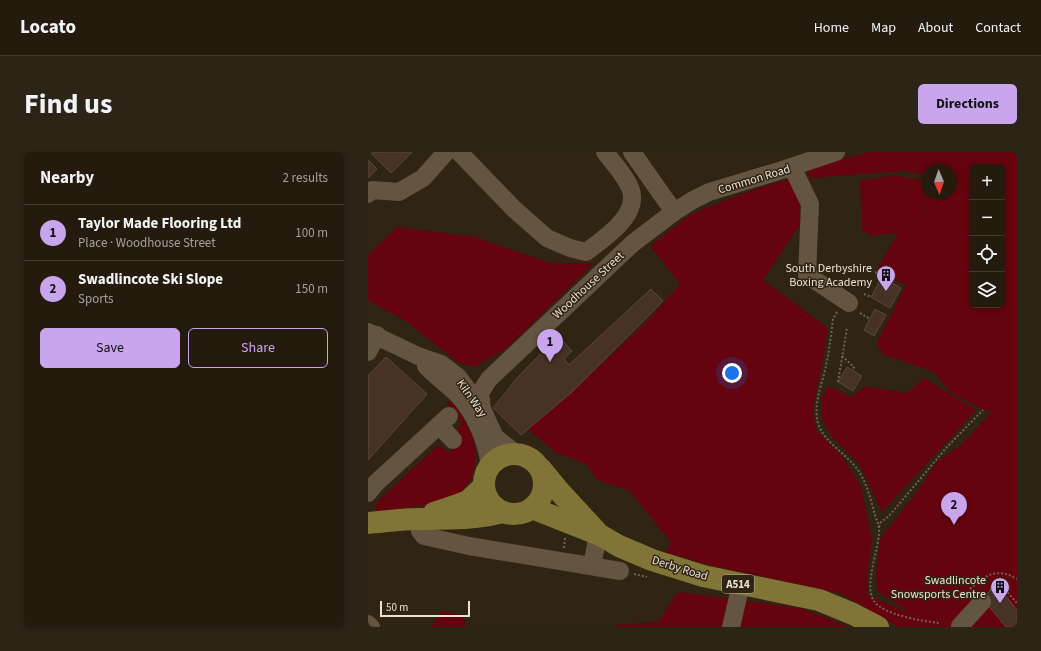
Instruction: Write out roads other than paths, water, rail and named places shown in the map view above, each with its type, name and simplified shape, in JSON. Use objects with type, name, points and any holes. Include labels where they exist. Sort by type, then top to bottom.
[{"type":"main road","points":[[515,453],[524,455],[533,460],[540,467],[544,478],[544,489],[540,500],[532,508],[523,513],[513,514],[503,512],[494,506],[487,497],[484,486],[485,475],[490,466],[497,459],[505,455],[515,453]]},
{"type":"main road","name":"Derby Road","points":[[540,467],[559,491],[600,535]]},
{"type":"main road","points":[[416,519],[468,500],[484,486]]},
{"type":"main road","name":"Derby Road","points":[[532,508],[600,535],[619,546],[652,560],[703,576],[819,600],[854,614],[878,627]]},
{"type":"main road","points":[[368,523],[416,519],[450,520],[487,516],[503,512]]},
{"type":"street","points":[[368,194],[372,190],[399,192],[423,178],[446,152]]},
{"type":"street","points":[[459,152],[514,209],[547,238],[570,248],[586,252],[614,230],[630,208],[632,196],[625,179],[605,152]]},
{"type":"street","points":[[632,152],[674,212]]},
{"type":"street","name":"Common Road","points":[[674,212],[709,192],[836,152]]},
{"type":"street","points":[[792,167],[810,204],[807,275],[853,302]]},
{"type":"street","name":"Woodhouse Street","points":[[489,379],[633,243],[674,212]]},
{"type":"street","points":[[368,352],[372,333]]},
{"type":"street","name":"Kiln Way","points":[[372,333],[418,356],[441,364],[458,377],[482,409],[495,437],[515,453]]},
{"type":"street","name":"Kiln Way","points":[[418,356],[432,373],[457,394],[472,413],[486,446],[490,466]]},
{"type":"street","points":[[458,377],[470,380],[489,379]]},
{"type":"street","points":[[482,409],[480,393],[489,379]]},
{"type":"street","points":[[368,493],[376,483],[444,421],[453,440]]},
{"type":"street","points":[[416,519],[420,531],[424,536],[470,546],[626,572]]},
{"type":"street","points":[[592,566],[596,545],[600,535]]},
{"type":"street","points":[[732,627],[741,584]]},
{"type":"street","points":[[960,626],[976,595]]},
{"type":"street","points":[[368,624],[371,627]]},
{"type":"place","name":"South Derbyshire Boxing Academy","points":[[886,292]]},
{"type":"place","name":"Taylor Made Flooring Ltd","points":[[550,362]]},
{"type":"place","name":"Swadlincote Ski Slope","points":[[954,525]]},
{"type":"place","name":"Swadlincote Snowsports Centre","points":[[1000,604]]}]
